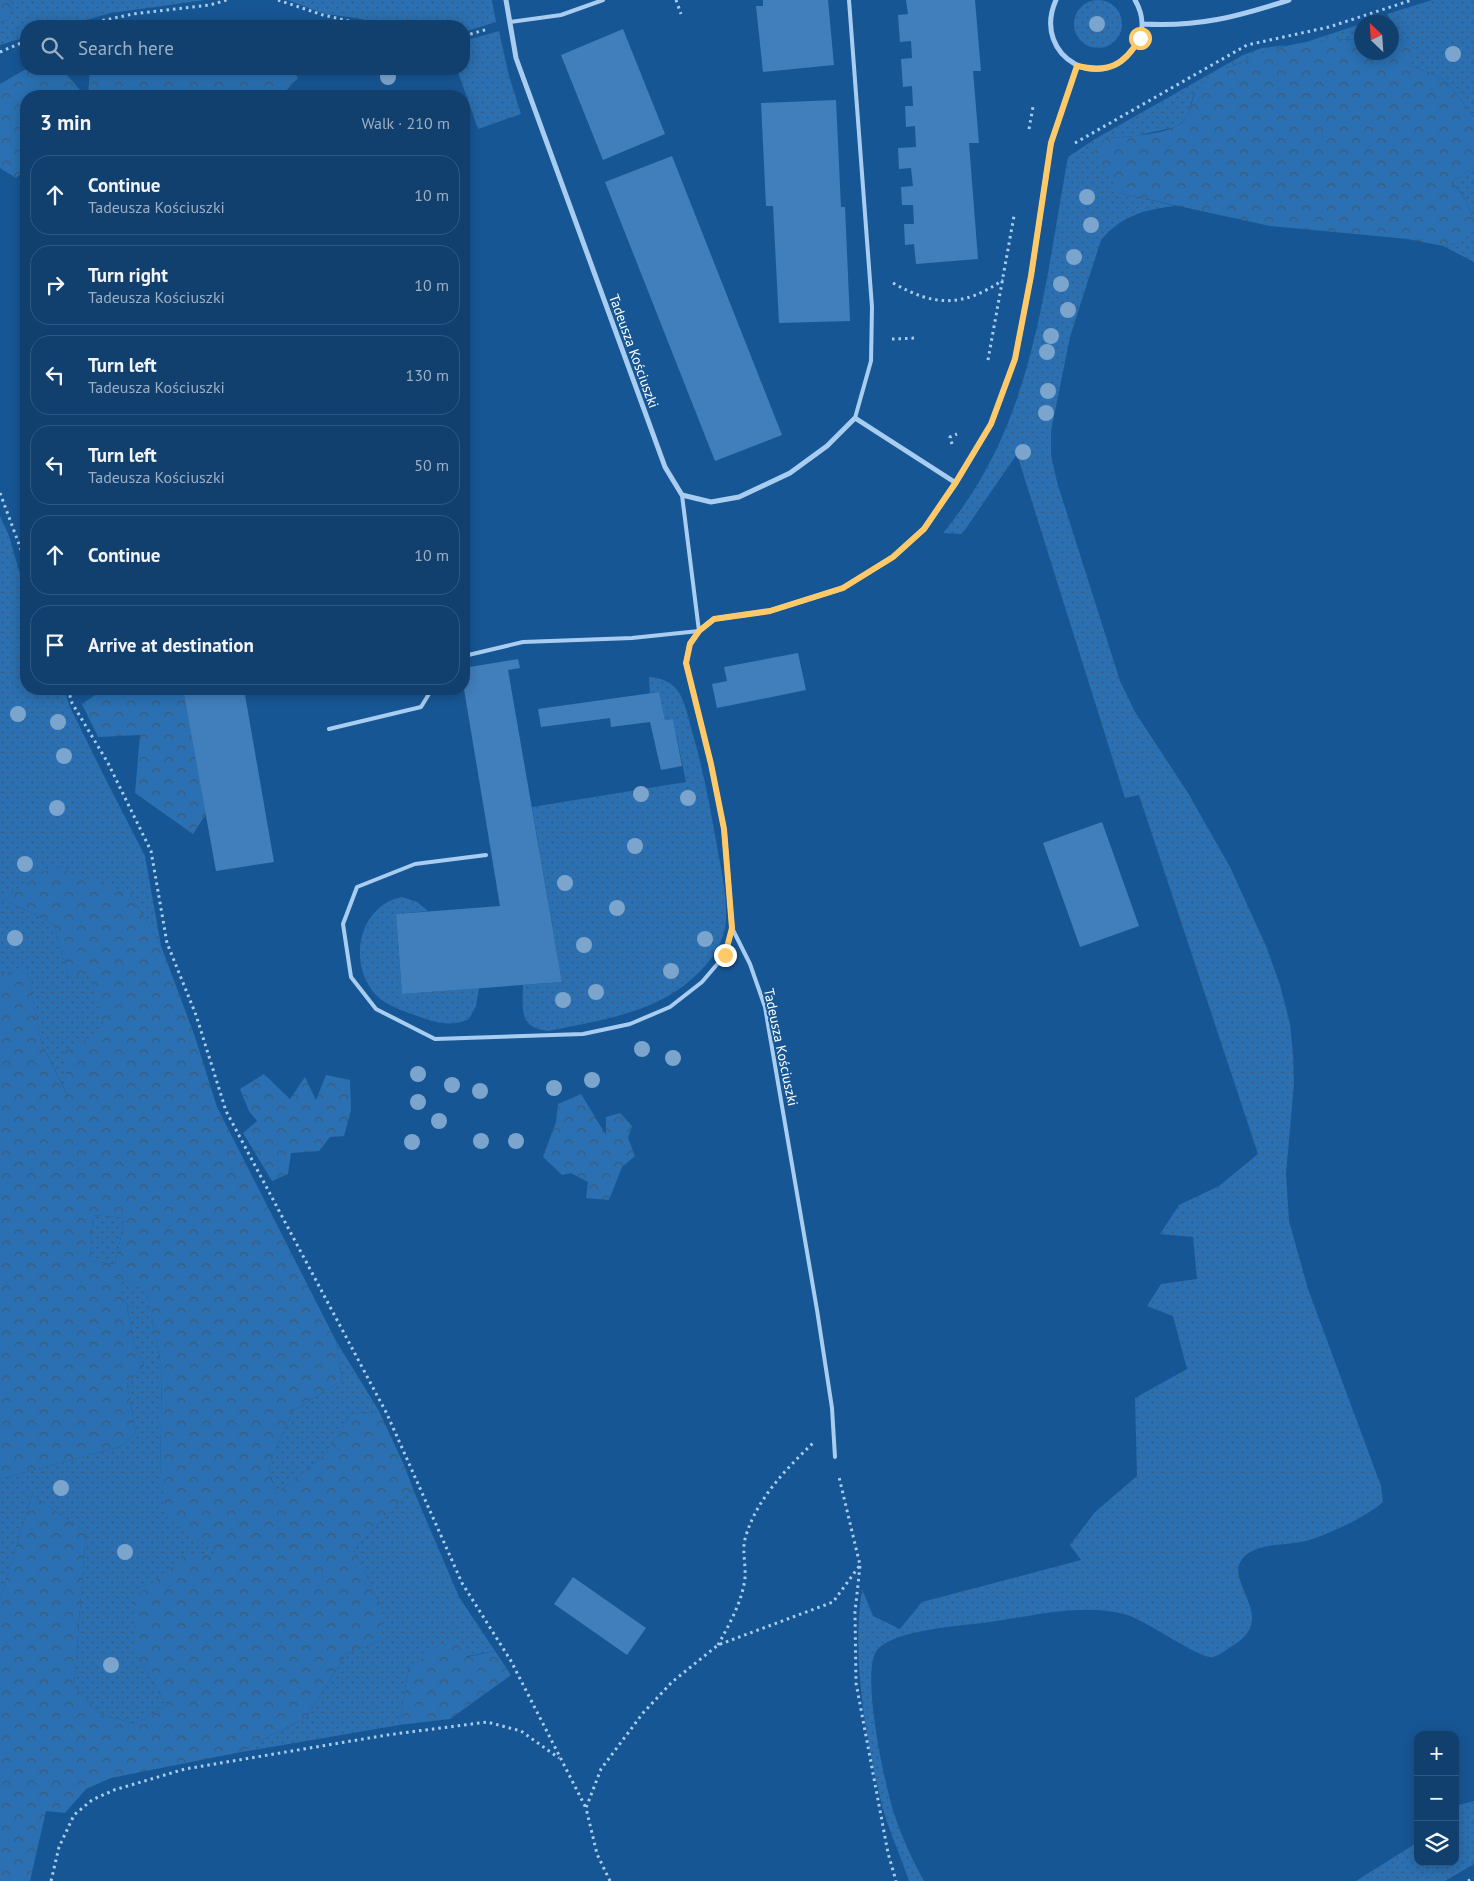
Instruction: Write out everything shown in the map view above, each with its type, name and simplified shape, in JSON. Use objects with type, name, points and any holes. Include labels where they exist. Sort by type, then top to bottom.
[{"type":"street","name":"Tadeusza Kościuszki","points":[[506,0],[516,58],[665,467],[682,495]]},
{"type":"street","points":[[1056,0],[1050,15],[1050,31],[1060,51],[1077,66],[1092,70],[1107,68],[1121,62],[1132,52],[1140,38],[1143,24],[1140,9],[1135,0]]},
{"type":"street","points":[[1143,24],[1176,26],[1212,22],[1289,0]]},
{"type":"street","points":[[699,631],[714,619],[770,611],[843,588],[893,557],[924,529],[960,477],[991,424],[1015,359],[1031,276],[1051,143],[1077,66]]},
{"type":"street","points":[[682,495],[711,502],[739,496],[790,473],[826,446],[855,418],[956,482]]},
{"type":"street","name":"Tadeusza Kościuszki","points":[[699,631],[690,644],[686,663],[711,764],[724,829],[732,928]]},
{"type":"lane","points":[[510,22],[561,16],[603,0]]},
{"type":"lane","points":[[849,0],[872,307],[871,361],[855,418]]},
{"type":"lane","points":[[470,655],[523,642],[632,638],[699,631],[682,495]]},
{"type":"lane","points":[[329,729],[421,707],[428,695]]},
{"type":"lane","points":[[486,855],[415,864],[357,887],[342,924],[351,977],[376,1010],[435,1039],[583,1034],[630,1024],[670,1007],[702,982],[725,955],[732,928]]},
{"type":"lane","name":"Tadeusza Kościuszki","points":[[732,928],[750,964],[765,1008],[832,1408],[835,1457]]},
{"type":"path","points":[[105,20],[133,14],[210,5],[227,0]]},
{"type":"path","points":[[278,0],[345,20]]},
{"type":"path","points":[[676,0],[681,14]]},
{"type":"path","points":[[1072,145],[1247,45],[1322,29],[1412,0]]},
{"type":"path","points":[[1,51],[20,44]]},
{"type":"path","points":[[1029,131],[1033,106]]},
{"type":"path","points":[[988,362],[1015,214]]},
{"type":"path","points":[[868,256],[891,282],[926,298],[956,301],[971,298],[1003,280]]},
{"type":"path","points":[[959,432],[950,438],[960,477]]},
{"type":"path","points":[[0,493],[20,547]]},
{"type":"path","points":[[70,695],[72,704],[108,763],[150,851],[168,943],[196,1014],[226,1111],[387,1414],[462,1583],[511,1661],[586,1808],[598,1854],[610,1881]]},
{"type":"path","points":[[718,1645],[736,1612],[745,1577],[744,1540],[761,1502],[794,1461],[817,1439],[832,1408]]},
{"type":"path","points":[[835,1457],[860,1565],[855,1612],[856,1683],[888,1853],[896,1881]]},
{"type":"path","points":[[586,1808],[601,1769],[644,1713],[672,1682],[718,1645],[752,1634],[833,1602],[860,1565]]},
{"type":"path","points":[[51,1881],[60,1847],[74,1816],[92,1800],[114,1790],[185,1769],[387,1734],[487,1722],[521,1731],[561,1759]]},
{"type":"path","points":[[1468,1881],[1474,1878]]},
{"type":"green space","points":[[0,0],[10,0],[13,3],[9,19],[0,22]]},
{"type":"green space","points":[[10,0],[205,0],[111,13],[86,20],[20,20],[20,39],[0,45],[0,22],[9,19],[13,3]]},
{"type":"green space","points":[[288,0],[492,0],[496,22],[470,30],[470,20],[365,20],[325,14]]},
{"type":"green space","points":[[1098,0],[1107,2],[1115,7],[1120,15],[1122,24],[1120,33],[1115,41],[1107,46],[1098,48],[1089,46],[1081,41],[1076,33],[1074,24],[1076,15],[1081,7],[1089,2]]},
{"type":"green space","points":[[1432,0],[1474,0],[1474,117],[1447,82],[1407,64],[1418,50],[1399,39],[1399,15],[1387,14]]},
{"type":"green space","points":[[1354,26],[1354,40],[1306,42]]},
{"type":"green space","points":[[499,31],[509,76],[521,114],[478,129],[470,106],[470,90],[464,90],[459,75],[470,75],[470,39]]},
{"type":"green space","points":[[1343,39],[1354,40],[1354,60],[1399,60],[1400,39],[1418,50],[1416,57],[1407,64],[1447,82],[1474,117],[1474,166],[1451,183],[1463,195],[1474,221],[1465,237],[1456,244],[1443,246],[1408,239],[1270,226],[1119,193],[1094,151],[1106,138],[1152,133],[1177,126],[1186,118],[1194,96],[1203,82],[1242,61],[1292,45]]},
{"type":"green space","points":[[1286,45],[1233,65],[1194,94],[1187,118],[1176,127],[1135,136],[1106,138],[1119,193],[1176,206],[1154,209],[1125,219],[1101,240],[1070,337],[1051,431],[1051,455],[1057,482],[1120,681],[1135,712],[1188,793],[1230,867],[1266,946],[1280,985],[1290,1024],[1293,1054],[1294,1083],[1286,1174],[1289,1221],[1308,1289],[1381,1486],[1383,1502],[1358,1519],[1317,1537],[1301,1542],[1260,1548],[1246,1555],[1239,1565],[1239,1576],[1251,1611],[1252,1623],[1246,1635],[1225,1651],[1213,1657],[1197,1653],[1133,1617],[1107,1611],[1091,1610],[1057,1612],[913,1633],[898,1637],[877,1650],[872,1662],[871,1681],[880,1755],[897,1822],[924,1881],[909,1881],[883,1809],[866,1728],[859,1671],[858,1643],[862,1589],[873,1616],[900,1629],[922,1602],[1081,1560],[1070,1545],[1095,1512],[1137,1476],[1135,1398],[1187,1369],[1173,1316],[1147,1306],[1161,1284],[1197,1279],[1193,1237],[1160,1234],[1179,1205],[1219,1186],[1258,1154],[1139,795],[1125,798],[1017,454],[962,534],[943,533],[973,491],[997,447],[1016,402],[1030,355],[1041,307],[1068,157],[1095,139],[1243,55],[1262,48]]},
{"type":"green space","points":[[20,72],[20,75],[67,75],[80,90],[20,90],[20,174],[16,178],[0,168],[0,84]]},
{"type":"green space","points":[[90,75],[296,75],[298,78],[287,90],[88,90]]},
{"type":"green space","points":[[1474,166],[1474,221],[1463,195],[1451,183]]},
{"type":"green space","points":[[1474,221],[1474,262],[1443,246],[1456,244]]},
{"type":"green space","points":[[0,516],[9,536],[20,574],[20,695],[66,695],[70,707],[145,856],[161,946],[130,894],[3,899],[54,924],[69,978],[89,972],[106,1029],[87,1040],[69,1098],[41,1042],[27,972],[0,973]]},
{"type":"green space","points":[[649,677],[665,681],[678,691],[696,745],[722,871],[726,905],[724,934],[715,953],[699,972],[681,988],[661,1000],[618,1016],[548,1031],[538,1029],[531,1026],[524,1016],[523,985],[562,982],[532,807],[686,782],[673,719],[665,720],[659,692],[650,693]]},
{"type":"green space","points":[[95,695],[184,695],[206,814],[193,834],[135,793],[140,735],[98,737],[82,704]]},
{"type":"green space","points":[[53,866],[130,894],[161,946],[194,1034],[217,1107],[336,1341],[342,1380],[293,1411],[268,1466],[276,1494],[325,1455],[351,1414],[379,1411],[413,1489],[354,1549],[382,1609],[382,1640],[346,1654],[306,1718],[236,1753],[111,1778],[86,1789],[65,1813],[46,1811],[30,1881],[0,1881],[0,1600],[32,1495],[86,1532],[74,1687],[100,1714],[135,1724],[167,1705],[136,1655],[134,1598],[183,1556],[216,1553],[168,1519],[160,1477],[162,1369],[146,1289],[113,1276],[127,1304],[133,1341],[144,1365],[127,1384],[136,1434],[119,1447],[0,1479],[0,973],[27,971],[41,1042],[68,1097],[65,1051],[105,1029],[89,973],[69,978],[54,924],[3,899]],"holes":[[[93,1215],[125,1218],[115,1264],[90,1261]]]},
{"type":"green space","points":[[402,897],[417,902],[428,911],[396,914],[402,994],[479,988],[476,1006],[469,1019],[457,1023],[444,1023],[409,1013],[380,999],[367,982],[362,968],[360,953],[362,938],[367,924],[375,912],[387,903]]},
{"type":"green space","points":[[264,1074],[290,1099],[305,1077],[316,1100],[326,1075],[350,1080],[351,1110],[344,1136],[330,1137],[319,1151],[291,1153],[288,1174],[272,1181],[243,1133],[257,1121],[249,1111],[240,1089]]},
{"type":"green space","points":[[581,1094],[606,1135],[606,1117],[620,1113],[632,1126],[628,1138],[635,1156],[622,1167],[609,1200],[586,1198],[588,1182],[571,1173],[562,1175],[543,1157],[556,1122],[558,1104]]},
{"type":"green space","points":[[93,1215],[125,1218],[115,1264],[90,1261]]},
{"type":"green space","points":[[112,1276],[146,1288],[162,1369],[160,1477],[217,1553],[136,1655],[167,1705],[135,1724],[100,1714],[74,1687],[86,1532],[32,1495],[0,1600],[0,1479],[119,1447],[136,1434],[127,1384],[144,1365],[133,1341],[127,1304]]},
{"type":"green space","points":[[336,1341],[379,1411],[351,1414],[325,1455],[276,1494],[268,1466],[293,1411],[342,1380]]},
{"type":"green space","points":[[413,1489],[459,1597],[495,1651],[409,1667],[399,1725],[236,1753],[306,1718],[346,1654],[382,1640],[382,1609],[354,1549]]},
{"type":"green space","points":[[453,1637],[467,1657],[495,1651],[511,1675],[450,1719],[399,1725],[409,1667]]},
{"type":"green space","points":[[1474,1801],[1474,1864],[1445,1881],[1356,1881],[1414,1845],[1414,1866],[1459,1866],[1459,1805]]},
{"type":"building","points":[[763,0],[828,0],[834,65],[763,72],[756,6],[763,6]]},
{"type":"building","points":[[906,0],[975,0],[981,71],[973,71],[979,143],[969,143],[978,259],[916,264],[914,244],[905,245],[904,224],[914,224],[913,205],[902,205],[901,187],[913,186],[911,168],[899,169],[898,148],[916,147],[915,126],[906,127],[905,106],[913,106],[912,86],[903,87],[901,59],[912,58],[911,41],[900,42],[898,15],[908,14]]},
{"type":"building","points":[[623,29],[665,134],[603,160],[561,55]]},
{"type":"building","points":[[836,100],[841,207],[845,207],[850,321],[779,323],[773,206],[766,206],[761,103]]},
{"type":"building","points":[[672,156],[782,435],[715,461],[605,182]]},
{"type":"building","points":[[798,653],[806,690],[717,708],[712,684],[727,681],[724,667]]},
{"type":"building","points":[[518,659],[520,668],[508,670],[562,982],[402,994],[396,914],[500,906],[465,695],[470,695],[470,667]]},
{"type":"building","points":[[659,692],[665,720],[673,719],[682,766],[661,770],[650,722],[611,727],[610,718],[541,727],[538,709]]},
{"type":"building","points":[[184,695],[245,695],[274,862],[216,871]]},
{"type":"building","points":[[1102,822],[1139,926],[1080,947],[1043,843]]},
{"type":"building","points":[[573,1577],[646,1628],[627,1655],[554,1604]]},
{"type":"route","points":[[725,955],[732,928],[732,905],[724,829],[711,764],[686,663],[690,644],[699,631],[714,619],[770,611],[843,588],[893,557],[924,529],[956,482],[991,424],[1015,359],[1031,276],[1051,143],[1077,66],[1092,70],[1107,68],[1121,62],[1132,52],[1140,38]]}]
